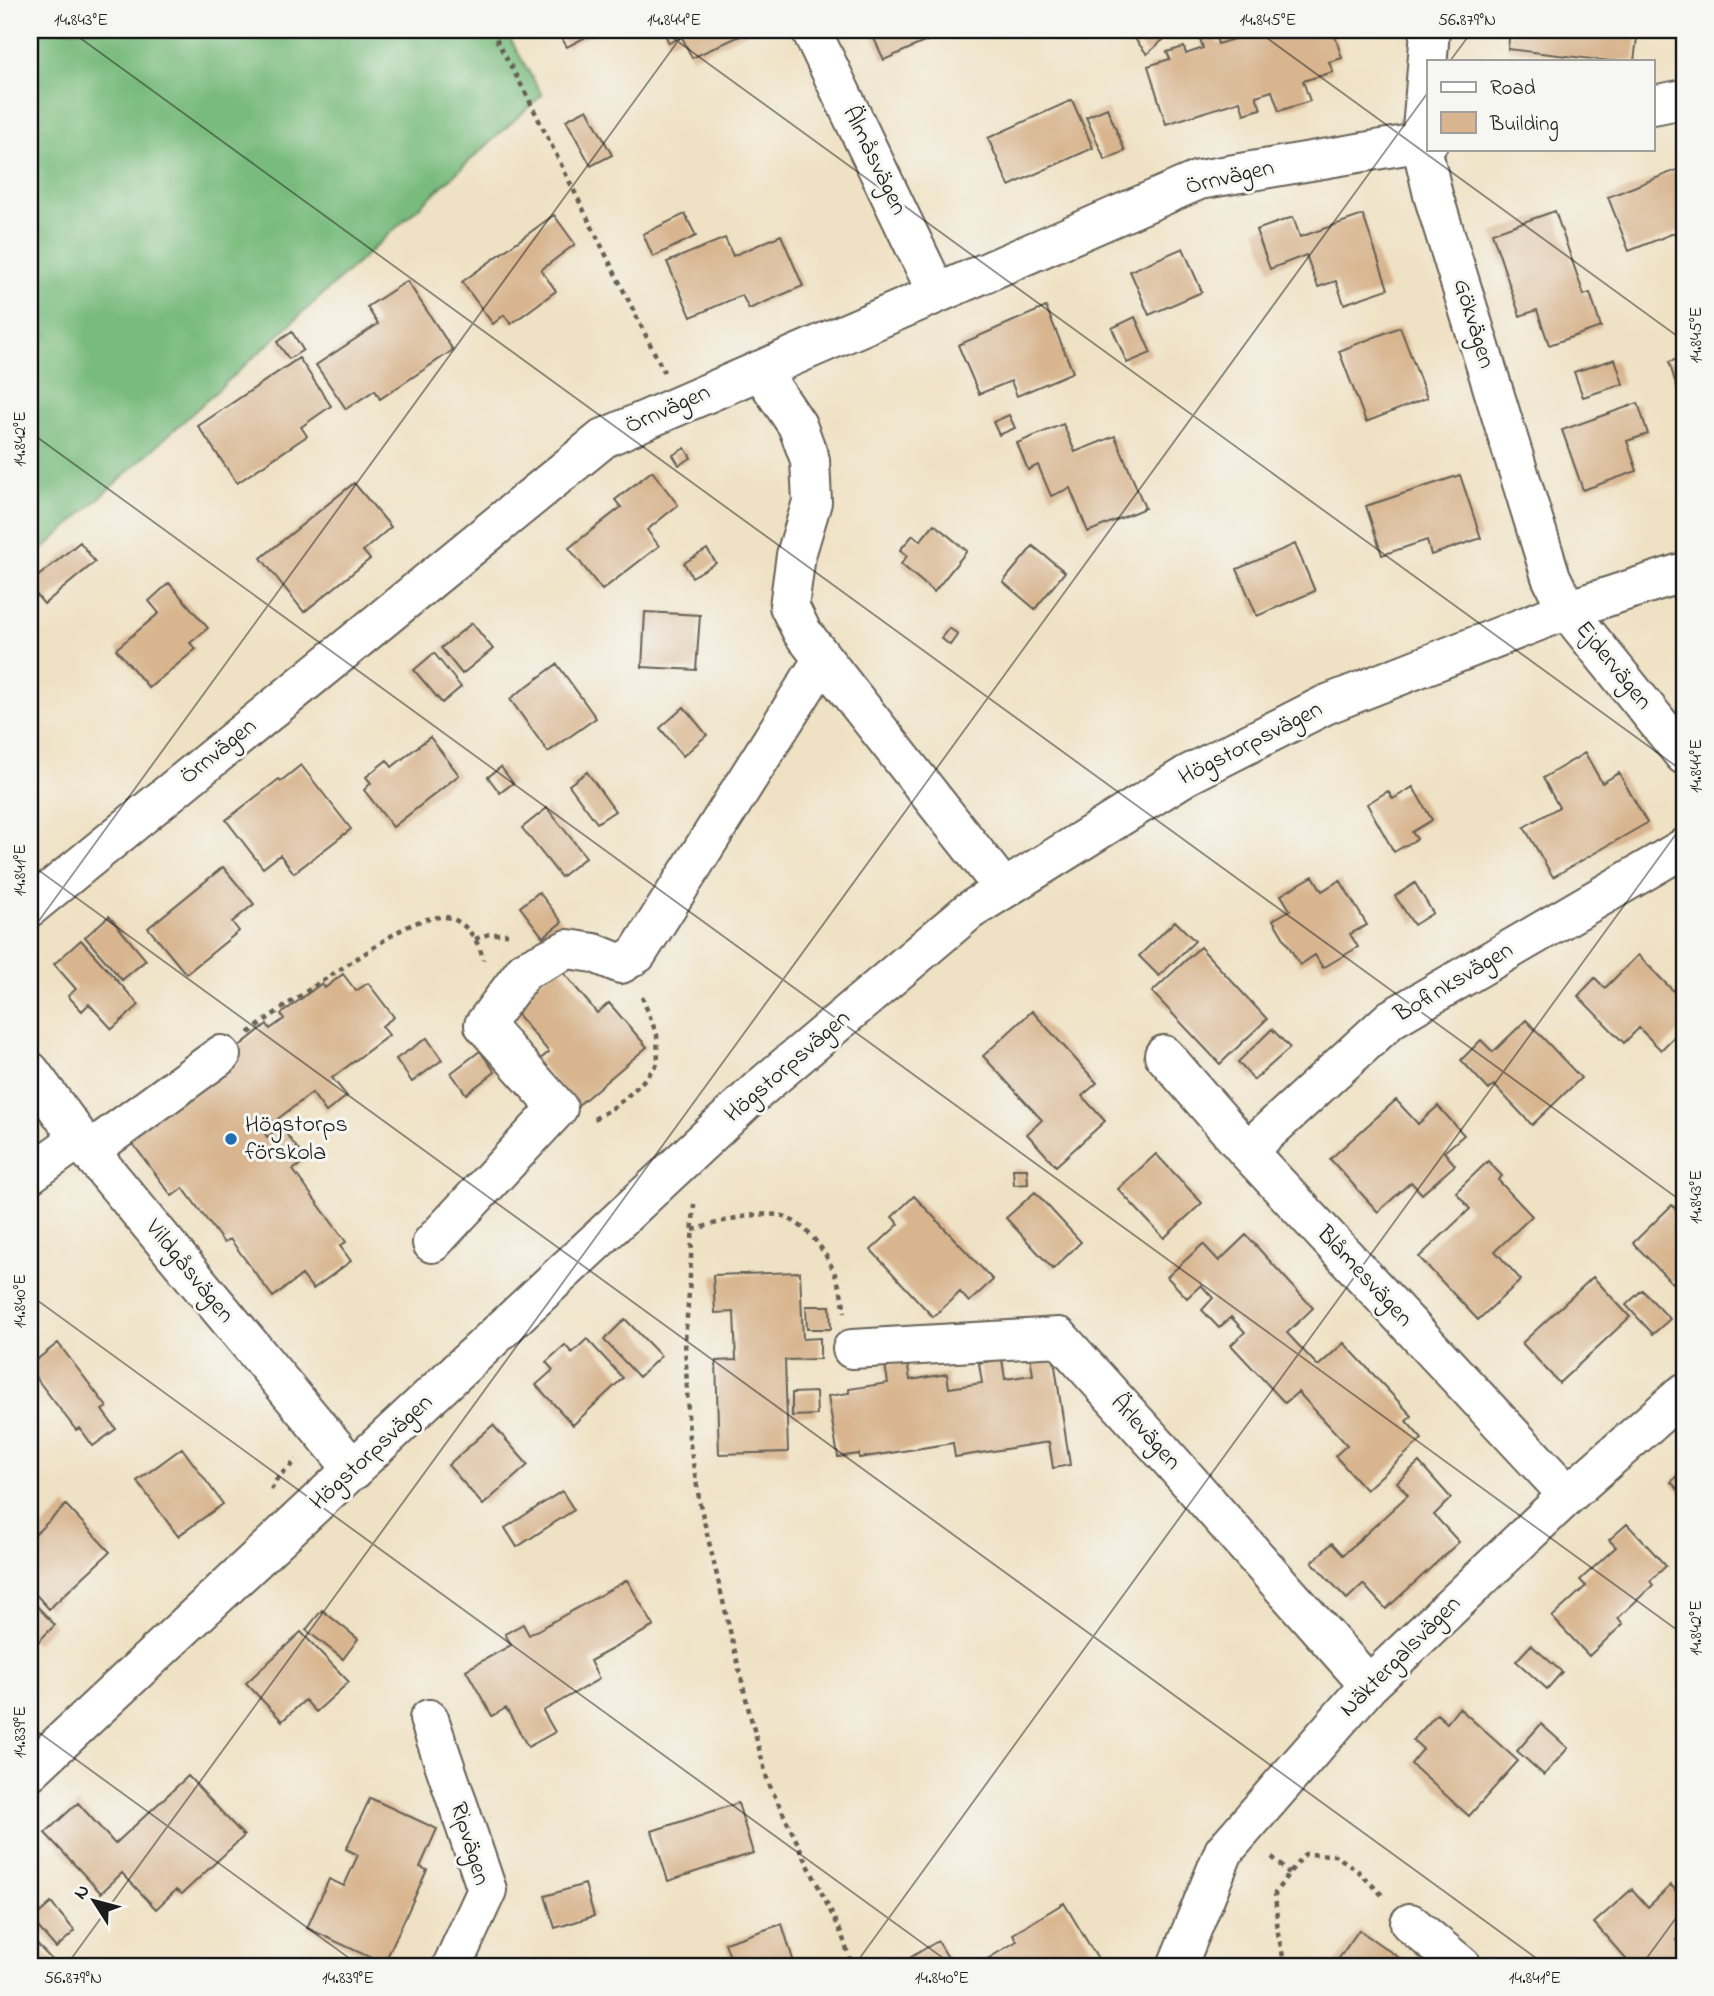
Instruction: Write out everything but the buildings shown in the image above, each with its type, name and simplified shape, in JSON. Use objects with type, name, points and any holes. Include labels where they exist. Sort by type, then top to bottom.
[{"type":"street","name":"Älmåsvägen","points":[[811,30],[937,292]]},
{"type":"street","name":"Gökvägen","points":[[1429,60],[1430,30]]},
{"type":"street","name":"Gökvägen","points":[[1427,97],[1425,142],[1437,208],[1551,577],[1567,610]]},
{"type":"street","points":[[1654,105],[1684,99]]},
{"type":"street","name":"Örnvägen","points":[[30,907],[604,438],[1199,180],[1425,142]]},
{"type":"street","points":[[760,370],[797,425],[810,460],[812,502],[796,555],[789,606],[802,632],[1004,889]]},
{"type":"street","name":"Högstorpsvägen","points":[[30,1771],[759,1089],[969,911],[1187,775],[1325,705],[1567,610],[1684,572]]},
{"type":"street","name":"Ejdervägen","points":[[1567,610],[1684,755]]},
{"type":"street","points":[[432,1243],[558,1108],[484,1025],[525,970],[568,949],[594,953],[621,964],[637,954],[823,659]]},
{"type":"street","name":"Bofinksvägen","points":[[1247,1151],[1391,1019],[1684,848]]},
{"type":"street","points":[[30,1174],[84,1145],[221,1055]]},
{"type":"street","name":"Blåmesvägen","points":[[1164,1055],[1247,1151],[1568,1495]]},
{"type":"street","name":"Vildgåsvägen","points":[[30,1071],[84,1145],[354,1470]]},
{"type":"street","name":"Ärlevägen","points":[[852,1349],[1059,1338],[1369,1685]]},
{"type":"street","name":"Näktergalsvägen","points":[[1177,1966],[1224,1851],[1369,1685],[1568,1495],[1684,1393]]},
{"type":"street","name":"Ripvägen","points":[[429,1718],[487,1890],[452,1966]]},
{"type":"street","points":[[1410,1923],[1462,1966]]},
{"type":"path","points":[[491,30],[531,104],[680,405]]},
{"type":"path","points":[[221,1055],[287,1004],[399,930],[429,918],[446,916],[472,933],[478,942],[483,966]]},
{"type":"path","points":[[551,1115],[565,1122],[584,1124],[609,1111],[639,1088],[658,1063],[657,1035],[627,960]]},
{"type":"path","points":[[684,1205],[694,1196],[685,1340],[689,1439],[700,1504],[768,1782],[842,1935],[852,1966]]},
{"type":"path","points":[[693,1230],[739,1217],[781,1215],[806,1229],[821,1248],[841,1288],[852,1349]]},
{"type":"path","points":[[1285,1966],[1278,1933],[1275,1893],[1305,1854],[1335,1855],[1357,1870],[1410,1923]]},
{"type":"green space","points":[[30,30],[505,30],[542,95],[30,561]]},
{"type":"place","name":"Högstorps förskola","points":[[231,1139]]}]
